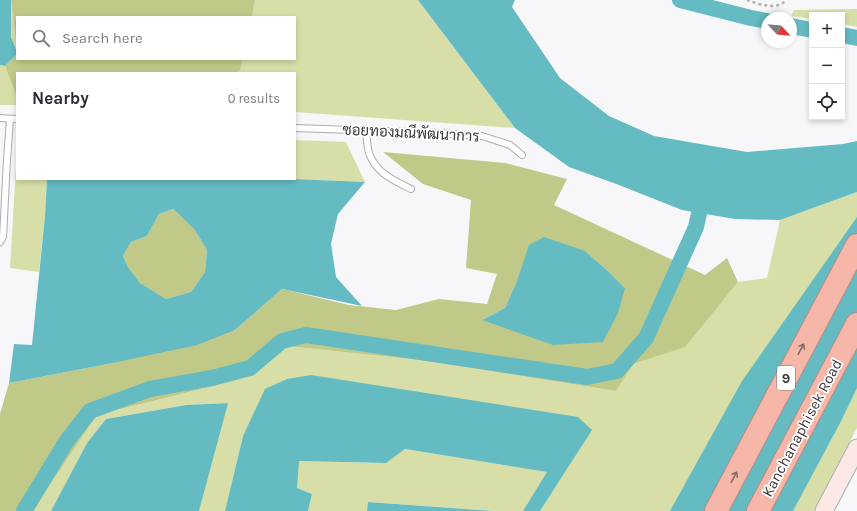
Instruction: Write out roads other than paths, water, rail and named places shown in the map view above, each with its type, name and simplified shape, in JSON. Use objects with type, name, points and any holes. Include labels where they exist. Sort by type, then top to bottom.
[{"type":"highway","name":"9","points":[[716,511],[857,245]]},
{"type":"highway","name":"Kanchanaphisek Road","points":[[758,511],[857,324]]},
{"type":"main road","points":[[824,511],[857,448]]},
{"type":"lane","points":[[0,118],[16,119]]},
{"type":"lane","points":[[0,242],[3,237],[3,160],[10,119]]},
{"type":"lane","name":"ซอยทองมณีพัฒนาการ","points":[[296,128],[482,136],[510,145],[522,155]]},
{"type":"lane","points":[[366,131],[369,152],[375,166],[383,173],[411,189]]},
{"type":"water","points":[[0,0],[11,0],[11,37],[16,50],[16,55],[5,66],[0,65]]},
{"type":"water","points":[[418,0],[515,0],[512,7],[560,78],[609,116],[654,136],[747,152],[843,144],[857,141],[857,192],[780,220],[735,219],[682,210],[569,167],[515,128]]},
{"type":"water","points":[[296,179],[365,182],[338,214],[331,244],[336,277],[362,306],[282,289],[235,330],[197,345],[9,383],[14,344],[32,345],[45,216],[47,180]],"holes":[[[173,209],[194,229],[207,250],[205,272],[191,292],[166,299],[140,283],[128,267],[123,256],[131,242],[147,236],[159,214]]]},
{"type":"water","points":[[857,217],[857,388],[793,511],[670,511],[742,381]]},
{"type":"water","points":[[544,237],[585,251],[625,288],[618,313],[603,342],[553,345],[482,320],[505,308],[517,281],[529,245]]},
{"type":"water","points":[[311,375],[578,417],[592,430],[540,511],[523,511],[547,472],[405,449],[386,463],[299,461],[297,488],[312,494],[308,511],[225,511],[243,436],[265,389],[287,379]]},
{"type":"water","points":[[228,403],[199,511],[51,511],[87,443],[106,419],[186,405]]},
{"type":"water","points":[[368,502],[493,511],[367,511]]},
{"type":"waterway","points":[[680,0],[761,20]]},
{"type":"waterway","points":[[797,27],[809,29]]},
{"type":"waterway","points":[[845,36],[857,38]]},
{"type":"waterway","points":[[24,511],[66,442],[90,411],[150,389],[212,378],[250,368],[282,341],[306,335],[587,377],[617,371],[646,338],[696,227],[704,191]]}]
